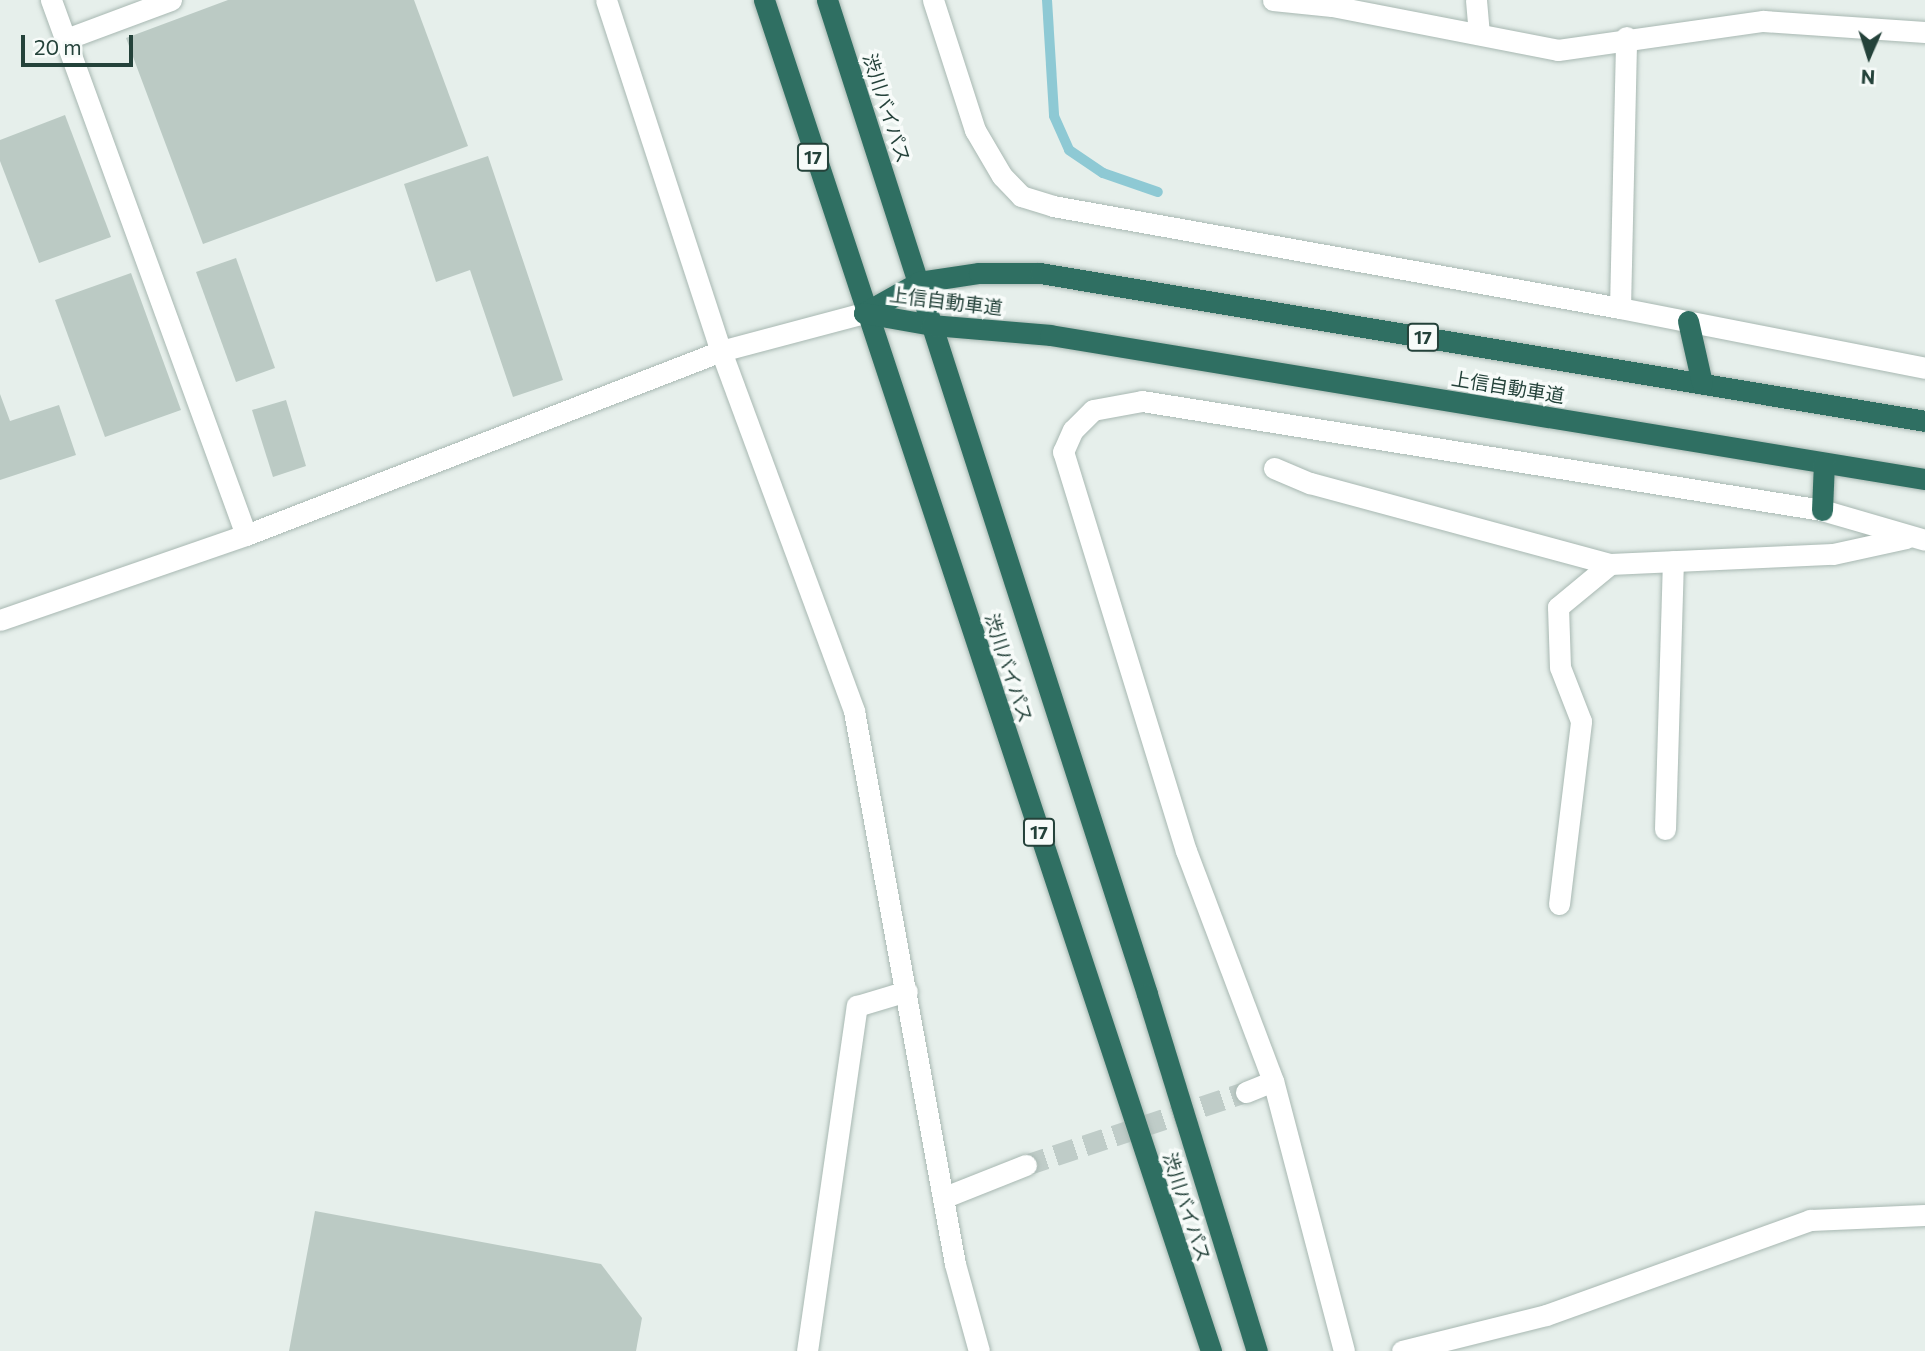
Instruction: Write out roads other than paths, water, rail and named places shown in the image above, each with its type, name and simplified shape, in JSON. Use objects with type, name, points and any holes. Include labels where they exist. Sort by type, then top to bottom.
[{"type":"highway","name":"渋川バイパス","points":[[764,0],[864,313],[1211,1351]]},
{"type":"highway","name":"渋川バイパス","points":[[827,0],[919,282],[1257,1351]]},
{"type":"highway","name":"上信自動車道","points":[[864,313],[919,282],[979,273],[1040,273],[1925,421]]},
{"type":"highway","name":"上信自動車道","points":[[864,313],[932,325],[1050,335],[1925,480]]},
{"type":"highway","points":[[1688,321],[1702,383]]},
{"type":"highway","points":[[1822,510],[1824,463]]},
{"type":"street","points":[[51,0],[246,535]]},
{"type":"street","points":[[66,39],[171,0]]},
{"type":"street","points":[[606,0],[721,351],[854,711],[956,1264],[979,1351]]},
{"type":"street","points":[[933,0],[975,130],[1002,176],[1020,196],[1053,206],[1620,308],[1925,368]]},
{"type":"street","points":[[1273,0],[1332,6],[1558,50],[1626,37],[1763,21],[1925,32]]},
{"type":"street","points":[[1476,0],[1479,34]]},
{"type":"street","points":[[1620,308],[1626,37]]},
{"type":"street","points":[[0,621],[246,535],[721,351],[864,313]]},
{"type":"street","points":[[1343,1351],[1273,1081],[1186,851],[1063,452],[1073,430],[1093,410],[1142,401],[1822,510],[1916,539]]},
{"type":"street","points":[[1274,468],[1310,483],[1610,564],[1833,554],[1916,539]]},
{"type":"street","points":[[1665,829],[1673,561]]},
{"type":"street","points":[[1559,904],[1581,721],[1560,667],[1558,607],[1610,564]]},
{"type":"street","points":[[807,1351],[857,1006],[906,991]]},
{"type":"street","points":[[1246,1092],[1273,1081]]},
{"type":"street","points":[[945,1197],[1026,1165]]},
{"type":"street","points":[[1402,1351],[1546,1315],[1810,1220],[1925,1215]]},
{"type":"waterway","points":[[1047,0],[1054,116],[1069,150],[1103,173],[1158,192]]},
{"type":"tunnel","points":[[1026,1165],[1246,1092]]}]
